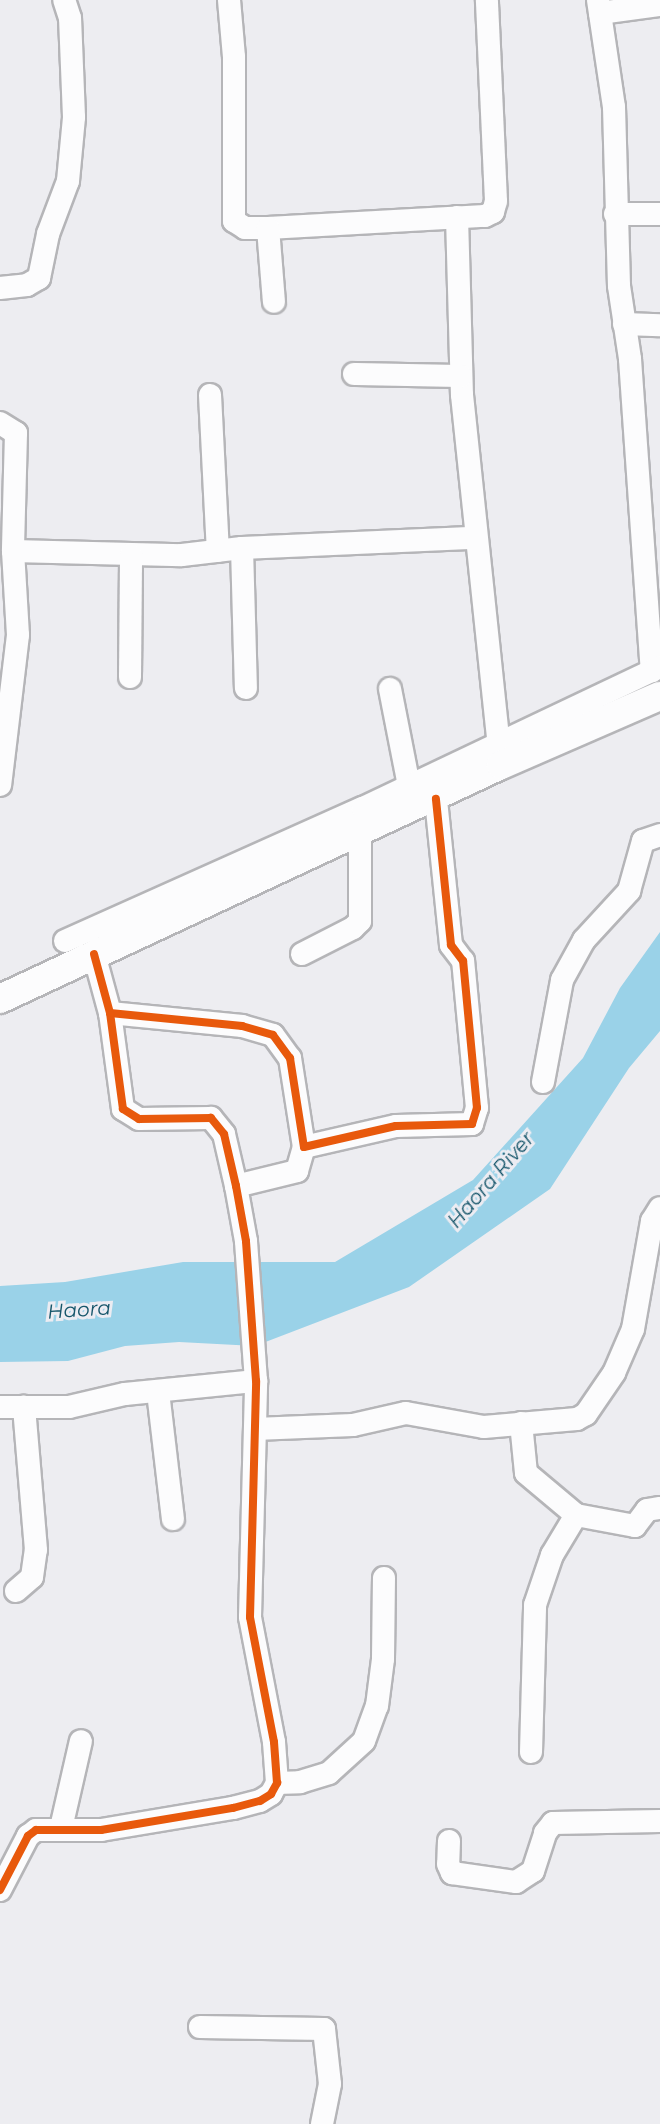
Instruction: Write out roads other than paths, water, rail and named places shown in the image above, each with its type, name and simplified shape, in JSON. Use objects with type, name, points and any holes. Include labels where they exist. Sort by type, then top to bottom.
[{"type":"main road","points":[[0,999],[436,799],[500,754],[657,678]]},
{"type":"street","points":[[0,288],[27,285],[39,278],[48,234],[68,181],[74,117],[70,18],[64,0]]},
{"type":"street","points":[[229,0],[234,57],[234,221],[244,228],[490,214],[496,201],[487,0]]},
{"type":"street","points":[[657,678],[615,214],[614,107],[599,6],[660,5]]},
{"type":"street","points":[[615,214],[660,214]]},
{"type":"street","points":[[65,941],[409,786],[500,754],[475,538],[461,376],[457,217]]},
{"type":"street","points":[[268,228],[274,302]]},
{"type":"street","points":[[624,324],[660,325]]},
{"type":"street","points":[[354,375],[461,376]]},
{"type":"street","points":[[210,395],[218,551]]},
{"type":"street","points":[[0,423],[16,433],[9,561],[18,635],[0,785]]},
{"type":"street","points":[[9,561],[475,538]]},
{"type":"street","points":[[242,548],[246,688]]},
{"type":"street","points":[[130,677],[131,555]]},
{"type":"street","points":[[390,689],[409,786]]},
{"type":"street","points":[[304,1147],[396,1126],[460,1127],[475,1121],[477,1108],[463,961],[451,945],[436,799]]},
{"type":"street","points":[[302,954],[353,928],[360,921],[360,833]]},
{"type":"street","points":[[543,1082],[562,980],[584,940],[629,891],[643,841],[660,835]]},
{"type":"street","points":[[0,1890],[28,1836],[36,1830],[61,1828],[101,1830],[233,1808],[260,1801],[271,1794],[276,1783],[274,1742],[250,1617],[255,1381],[246,1241],[236,1186],[224,1134],[212,1118],[139,1119],[123,1109],[110,1013],[94,954]]},
{"type":"street","points":[[110,1013],[242,1026],[273,1035],[290,1058],[304,1147],[297,1172],[236,1186]]},
{"type":"street","points":[[255,1429],[352,1425],[418,1413],[468,1427],[577,1419],[591,1408],[614,1373],[633,1329],[652,1221],[660,1208]]},
{"type":"street","points":[[0,1407],[69,1407],[125,1394],[255,1381]]},
{"type":"street","points":[[158,1392],[173,1519]]},
{"type":"street","points":[[16,1591],[32,1577],[36,1550],[24,1407]]},
{"type":"street","points":[[521,1423],[526,1473],[576,1515],[635,1526],[647,1510],[660,1508]]},
{"type":"street","points":[[531,1752],[535,1605],[552,1555],[576,1515]]},
{"type":"street","points":[[276,1783],[300,1782],[329,1773],[364,1741],[377,1706],[383,1659],[384,1578]]},
{"type":"street","points":[[61,1828],[81,1741]]},
{"type":"street","points":[[449,1841],[448,1864],[452,1873],[516,1882],[533,1871],[545,1833],[553,1823],[660,1821]]},
{"type":"street","points":[[200,2028],[324,2029],[330,2084],[322,2124]]},
{"type":"water","points":[[660,932],[660,1031],[629,1068],[550,1189],[409,1287],[255,1346],[179,1342],[125,1346],[68,1361],[0,1362],[0,1286],[65,1282],[183,1262],[335,1262],[473,1180],[583,1058],[620,988]]},
{"type":"water label","name":"Haora River","points":[[491,1180]]},
{"type":"water label","name":"Haora","points":[[79,1310]]}]
